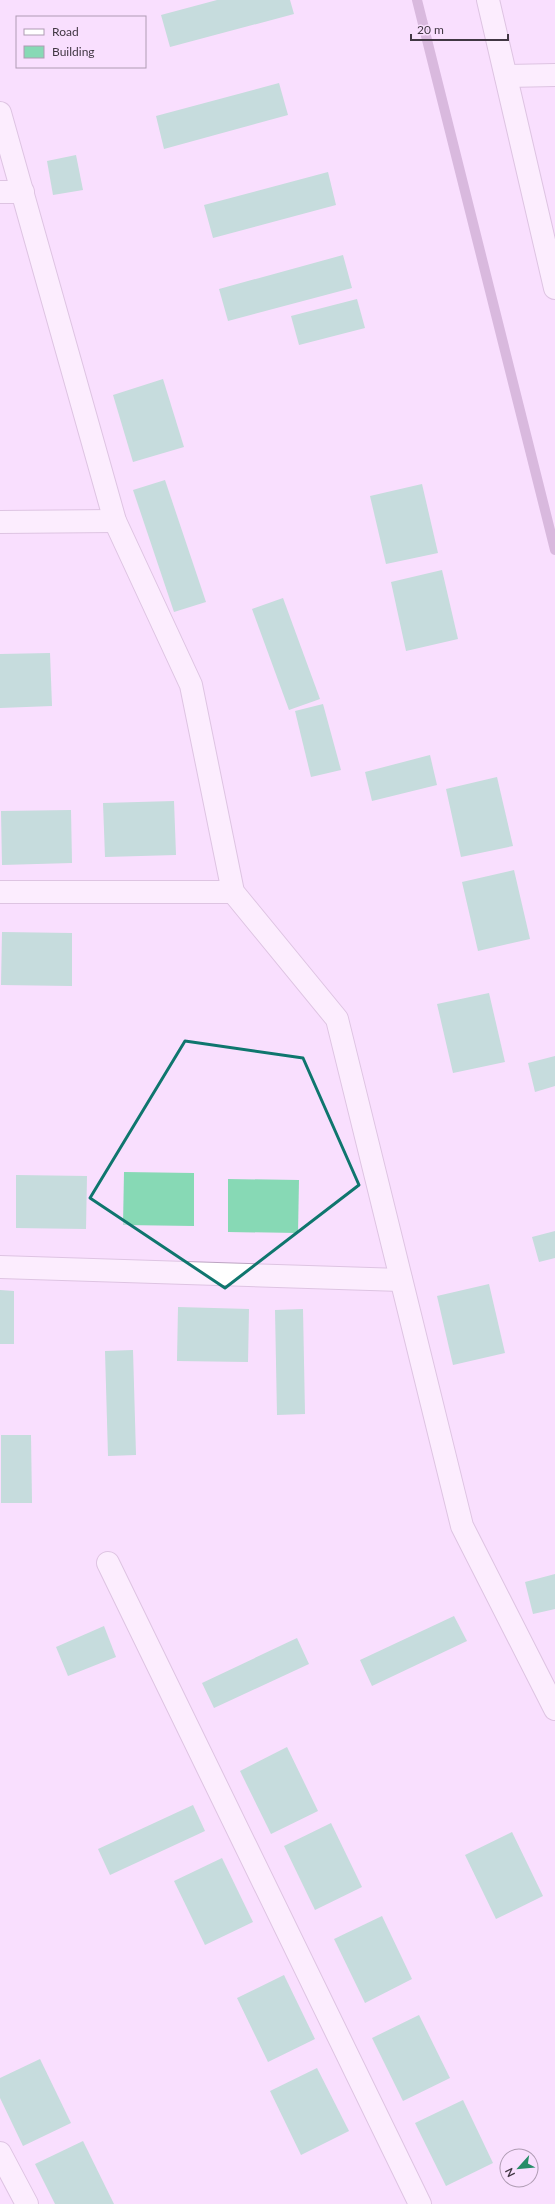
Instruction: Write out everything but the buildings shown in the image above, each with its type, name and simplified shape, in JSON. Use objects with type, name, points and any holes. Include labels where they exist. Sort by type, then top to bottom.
[{"type":"street","points":[[488,0],[555,288]]},
{"type":"street","points":[[506,76],[555,74]]},
{"type":"street","points":[[0,113],[115,521],[191,685],[233,892],[337,1019],[462,1526],[555,1709]]},
{"type":"street","points":[[0,192],[23,192]]},
{"type":"street","points":[[0,522],[115,521]]},
{"type":"street","points":[[0,892],[233,892]]},
{"type":"street","points":[[0,1267],[401,1280]]},
{"type":"street","points":[[108,1563],[420,2204]]},
{"type":"street","points":[[0,2153],[27,2204]]},
{"type":"highlighted area","points":[[185,1041],[303,1058],[359,1185],[225,1288],[90,1198]]},
{"type":"waterway","points":[[417,0],[555,550]]}]
